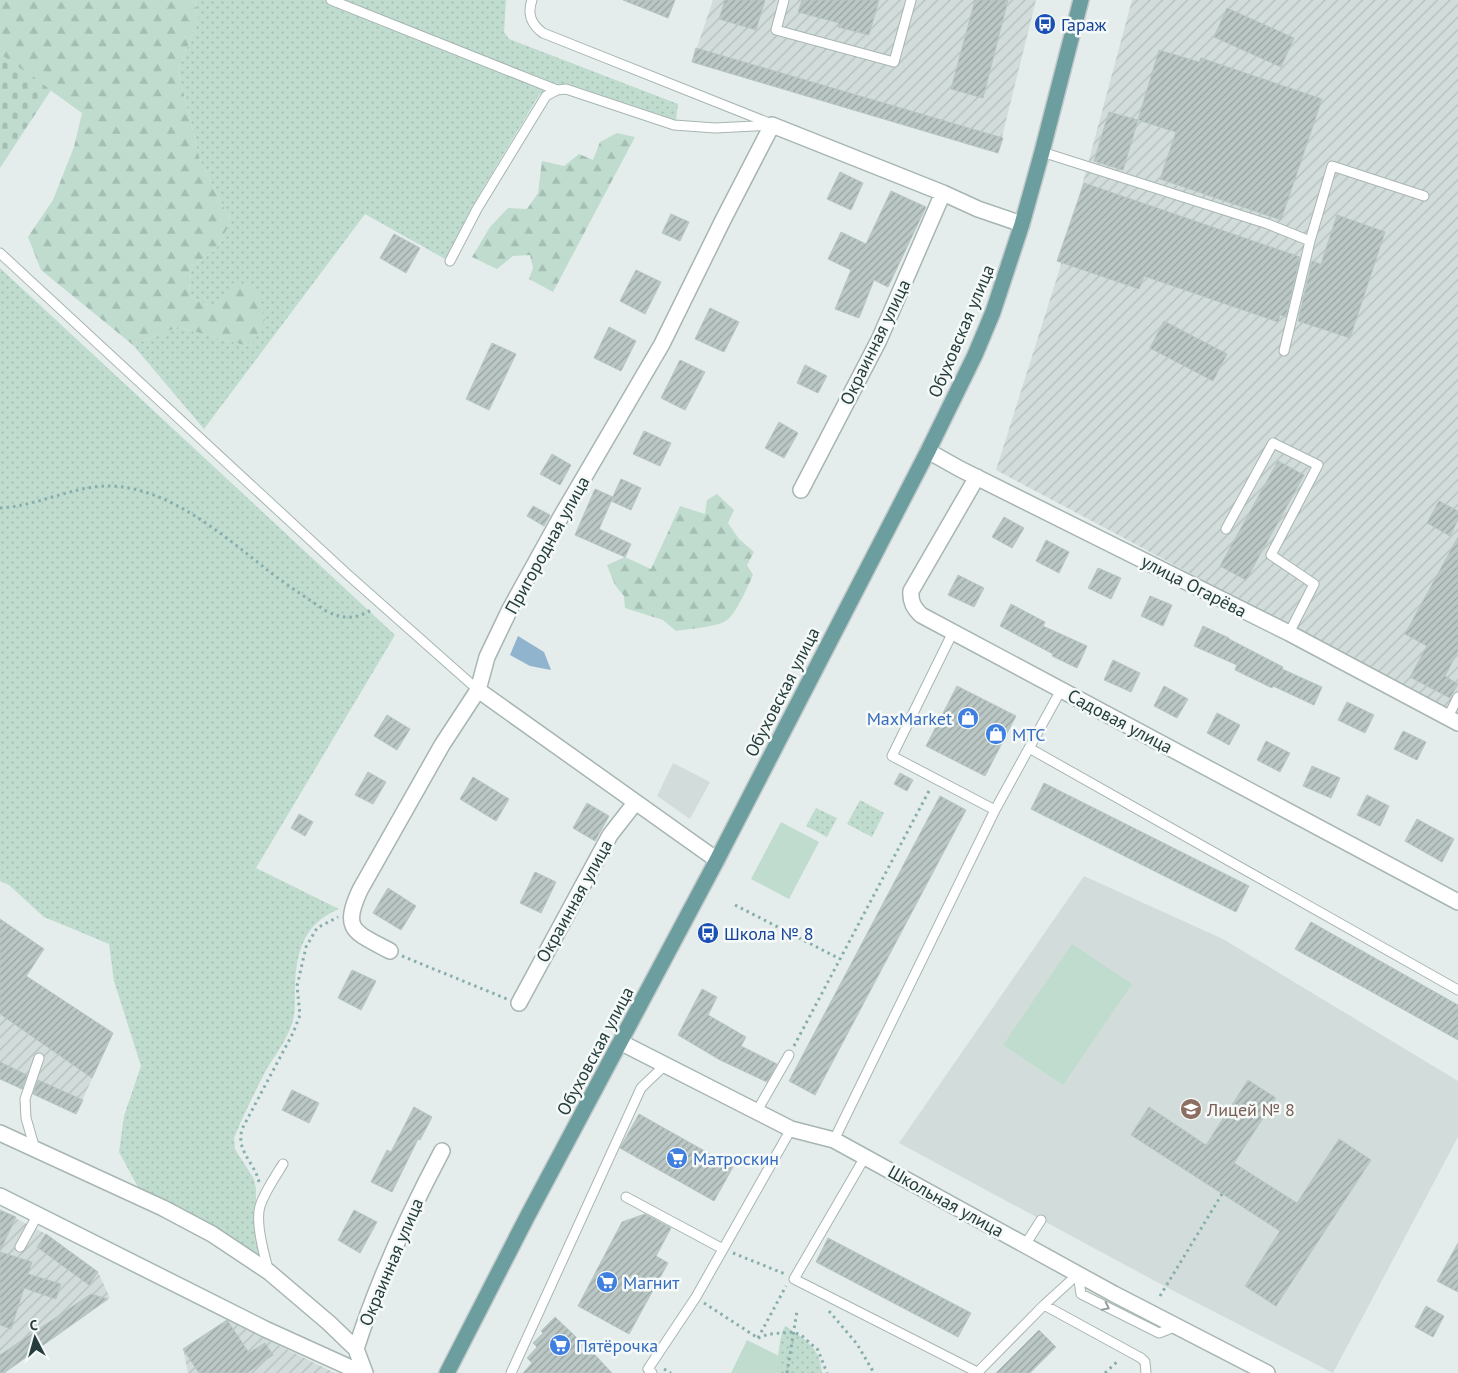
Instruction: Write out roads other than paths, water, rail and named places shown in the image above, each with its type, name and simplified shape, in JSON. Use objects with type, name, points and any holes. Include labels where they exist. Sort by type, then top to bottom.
[{"type":"main road","name":"Обуховская улица","points":[[447,1373],[522,1225],[717,860],[928,451],[975,355],[993,312],[1022,224],[1080,0]]},
{"type":"street","points":[[772,125],[943,193],[978,209],[1022,224]]},
{"type":"street","name":"Пригородная улица","points":[[390,951],[362,936],[353,927],[350,918],[351,912],[360,890],[437,754],[478,690],[487,657],[510,609],[559,520],[662,344],[772,125]]},
{"type":"street","name":"Окраинная улица","points":[[801,490],[879,340],[943,193]]},
{"type":"street","name":"улица Огарёва","points":[[928,451],[977,478],[1289,633],[1453,720]]},
{"type":"street","name":"Садовая улица","points":[[977,478],[911,591],[911,602],[921,614],[1458,902]]},
{"type":"street","points":[[478,690],[717,860]]},
{"type":"street","name":"Окраинная улица","points":[[518,1003],[610,835],[635,803]]},
{"type":"street","name":"Школьная улица","points":[[620,1042],[791,1129],[834,1140],[1078,1274],[1267,1373]]},
{"type":"street","points":[[0,1133],[212,1234],[269,1272],[330,1323],[356,1349],[363,1373]]},
{"type":"street","name":"Окраинная улица","points":[[356,1349],[382,1275],[413,1206],[442,1151]]},
{"type":"street","points":[[0,1196],[265,1329],[363,1373]]},
{"type":"lane","points":[[331,0],[557,90]]},
{"type":"lane","points":[[532,0],[529,13],[530,18],[543,33],[772,125]]},
{"type":"lane","points":[[784,0],[776,30],[894,62],[911,0]]},
{"type":"lane","points":[[450,261],[476,209],[546,96],[557,90],[566,89],[674,125],[715,128],[772,125]]},
{"type":"lane","points":[[1042,152],[1268,224],[1310,240]]},
{"type":"lane","points":[[1284,351],[1310,240],[1332,166],[1424,196]]},
{"type":"lane","points":[[0,253],[380,604],[478,690]]},
{"type":"lane","points":[[1226,529],[1273,443],[1318,465],[1271,556],[1314,584],[1289,633]]},
{"type":"lane","points":[[953,632],[892,756],[995,810]]},
{"type":"lane","points":[[834,1140],[995,810],[1061,690]]},
{"type":"lane","points":[[1453,720],[1458,697]]},
{"type":"lane","points":[[1029,748],[1458,990]]},
{"type":"lane","points":[[757,1111],[789,1055]]},
{"type":"lane","points":[[35,1150],[26,1118],[25,1098],[39,1058]]},
{"type":"lane","points":[[511,1373],[641,1088],[665,1065]]},
{"type":"lane","points":[[652,1373],[648,1369],[696,1297],[791,1129]]},
{"type":"lane","points":[[865,1157],[794,1279],[977,1373],[1044,1305],[1078,1274]]},
{"type":"lane","points":[[269,1272],[261,1236],[260,1208],[267,1190],[283,1164]]},
{"type":"lane","points":[[626,1197],[723,1249]]},
{"type":"lane","points":[[20,1247],[37,1216]]},
{"type":"lane","points":[[1025,1245],[1041,1220]]},
{"type":"lane","points":[[1044,1305],[1142,1358],[1145,1362],[1146,1373]]},
{"type":"water","points":[[518,636],[544,652],[551,670],[530,666],[510,655]]},
{"type":"place","name":"Гараж","points":[[1045,24]]},
{"type":"place","name":"MaxMarket","points":[[968,718]]},
{"type":"place","name":"МТС","points":[[996,734]]},
{"type":"place","name":"Школа № 8","points":[[708,933]]},
{"type":"place","name":"Лицей № 8","points":[[1191,1109]]},
{"type":"place","name":"Матроскин","points":[[677,1158]]},
{"type":"place","name":"Магнит","points":[[607,1282]]},
{"type":"place","name":"Пятёрочка","points":[[560,1345]]}]
